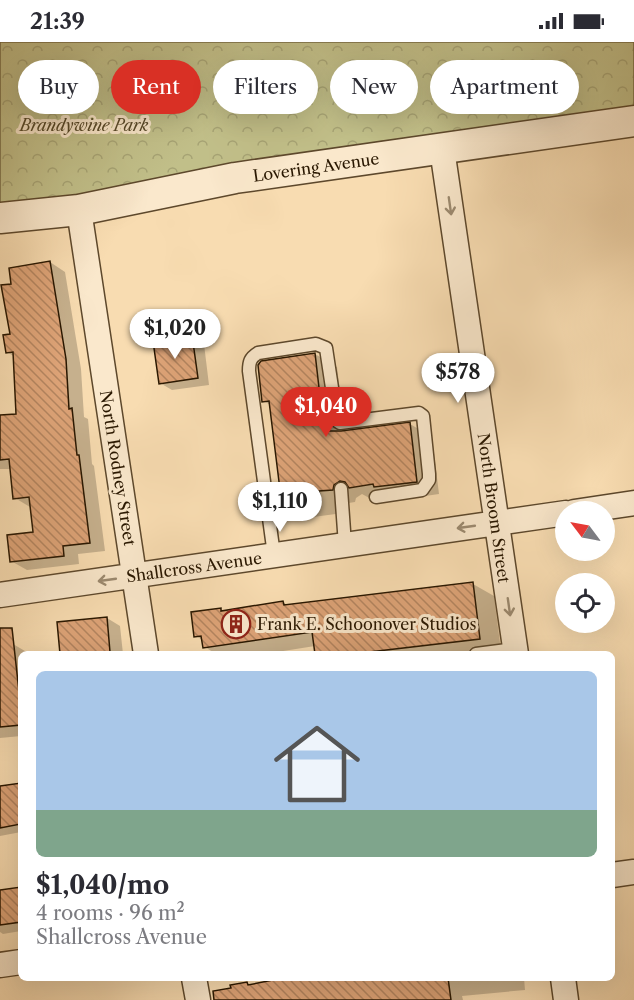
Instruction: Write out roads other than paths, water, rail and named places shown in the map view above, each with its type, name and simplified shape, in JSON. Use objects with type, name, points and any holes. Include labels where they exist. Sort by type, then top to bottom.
[{"type":"street","name":"Lovering Avenue","points":[[0,218],[79,210],[235,178],[634,121]]},
{"type":"street","name":"North Broom Street","points":[[442,148],[515,651]]},
{"type":"street","name":"North Rodney Street","points":[[79,210],[146,651]]},
{"type":"street","points":[[615,506],[634,503]]},
{"type":"street","name":"Shallcross Avenue","points":[[0,595],[555,515]]},
{"type":"street","points":[[615,875],[634,872]]},
{"type":"street","points":[[0,965],[18,962]]},
{"type":"street","points":[[195,981],[198,1000]]},
{"type":"street","points":[[563,981],[566,1000]]},
{"type":"lane","points":[[274,555],[249,370],[250,360],[258,354],[316,344],[327,348],[337,421],[335,434]]},
{"type":"lane","points":[[337,421],[343,423],[419,413],[423,416],[429,474],[426,486],[422,490],[376,497]]},
{"type":"lane","points":[[341,489],[345,545]]},
{"type":"place","name":"Frank E. Schoonover Studios","points":[[236,624]]},
{"type":"park label","name":"Brandywine Park","points":[[84,125]]}]
